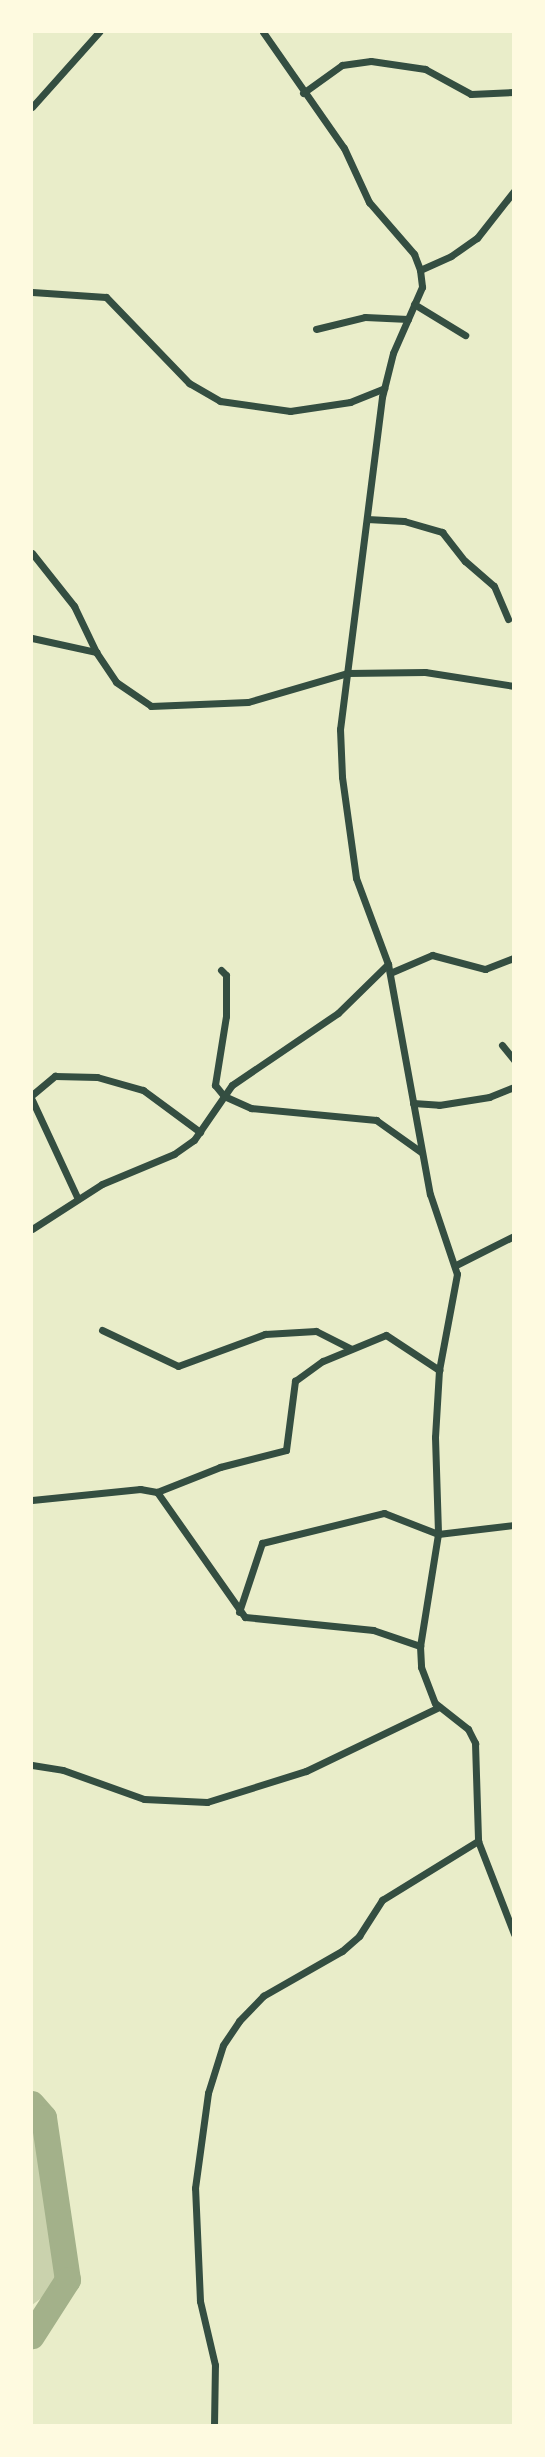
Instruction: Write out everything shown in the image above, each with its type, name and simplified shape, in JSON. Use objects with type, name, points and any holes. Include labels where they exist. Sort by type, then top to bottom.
[{"type":"street","points":[[32,107],[99,32]]},
{"type":"street","points":[[262,32],[344,148],[369,202],[414,254],[420,270],[422,287],[384,388],[340,729],[342,777],[356,878],[389,969],[421,1153],[456,1265],[458,1284],[439,1370],[435,1437],[438,1534],[420,1646],[425,1682],[439,1707],[468,1729],[475,1743],[478,1841],[513,1934]]},
{"type":"street","points":[[303,93],[342,65],[371,61],[425,69],[471,94],[513,92]]},
{"type":"street","points":[[420,270],[451,256],[477,238],[513,191]]},
{"type":"street","points":[[32,292],[106,297],[117,313],[148,337],[189,383],[220,401],[290,411],[350,402],[384,388]]},
{"type":"street","points":[[414,304],[465,335]]},
{"type":"street","points":[[316,329],[365,317],[408,319]]},
{"type":"street","points":[[367,519],[404,521],[442,531],[465,561],[494,586],[508,620]]},
{"type":"street","points":[[32,553],[74,606],[96,652],[116,682],[151,706],[248,702],[348,673],[425,672],[513,686]]},
{"type":"street","points":[[32,638],[96,652]]},
{"type":"street","points":[[32,1229],[135,1167],[174,1154],[200,1132],[224,1097],[245,1075],[338,1013],[389,969],[432,955],[485,969],[513,958]]},
{"type":"street","points":[[222,970],[226,975],[226,1016],[215,1085],[224,1097],[251,1108],[376,1120],[421,1153]]},
{"type":"street","points":[[502,1045],[513,1060]]},
{"type":"street","points":[[78,1199],[32,1097],[55,1076],[97,1077],[143,1090],[200,1132]]},
{"type":"street","points":[[413,1103],[439,1105],[489,1097],[513,1087]]},
{"type":"street","points":[[456,1265],[513,1236]]},
{"type":"street","points":[[102,1330],[178,1366],[265,1334],[316,1331],[351,1349]]},
{"type":"street","points":[[32,1500],[140,1489],[157,1492],[220,1467],[286,1450],[295,1381],[323,1361],[386,1335],[439,1370]]},
{"type":"street","points":[[157,1492],[239,1612],[272,1623],[373,1630],[420,1646]]},
{"type":"street","points":[[239,1612],[261,1543],[383,1513],[438,1534],[513,1525]]},
{"type":"street","points":[[32,1765],[63,1770],[144,1799],[207,1802],[306,1771],[439,1707]]},
{"type":"street","points":[[214,2426],[215,2365],[200,2301],[195,2188],[208,2093],[223,2045],[239,2021],[263,1996],[342,1951],[359,1936],[382,1900],[478,1841]]},
{"type":"green space","points":[[32,2120],[37,2123],[58,2286],[32,2305]]},
{"type":"waterway","points":[[32,2104],[44,2118],[68,2280],[32,2336]]}]
